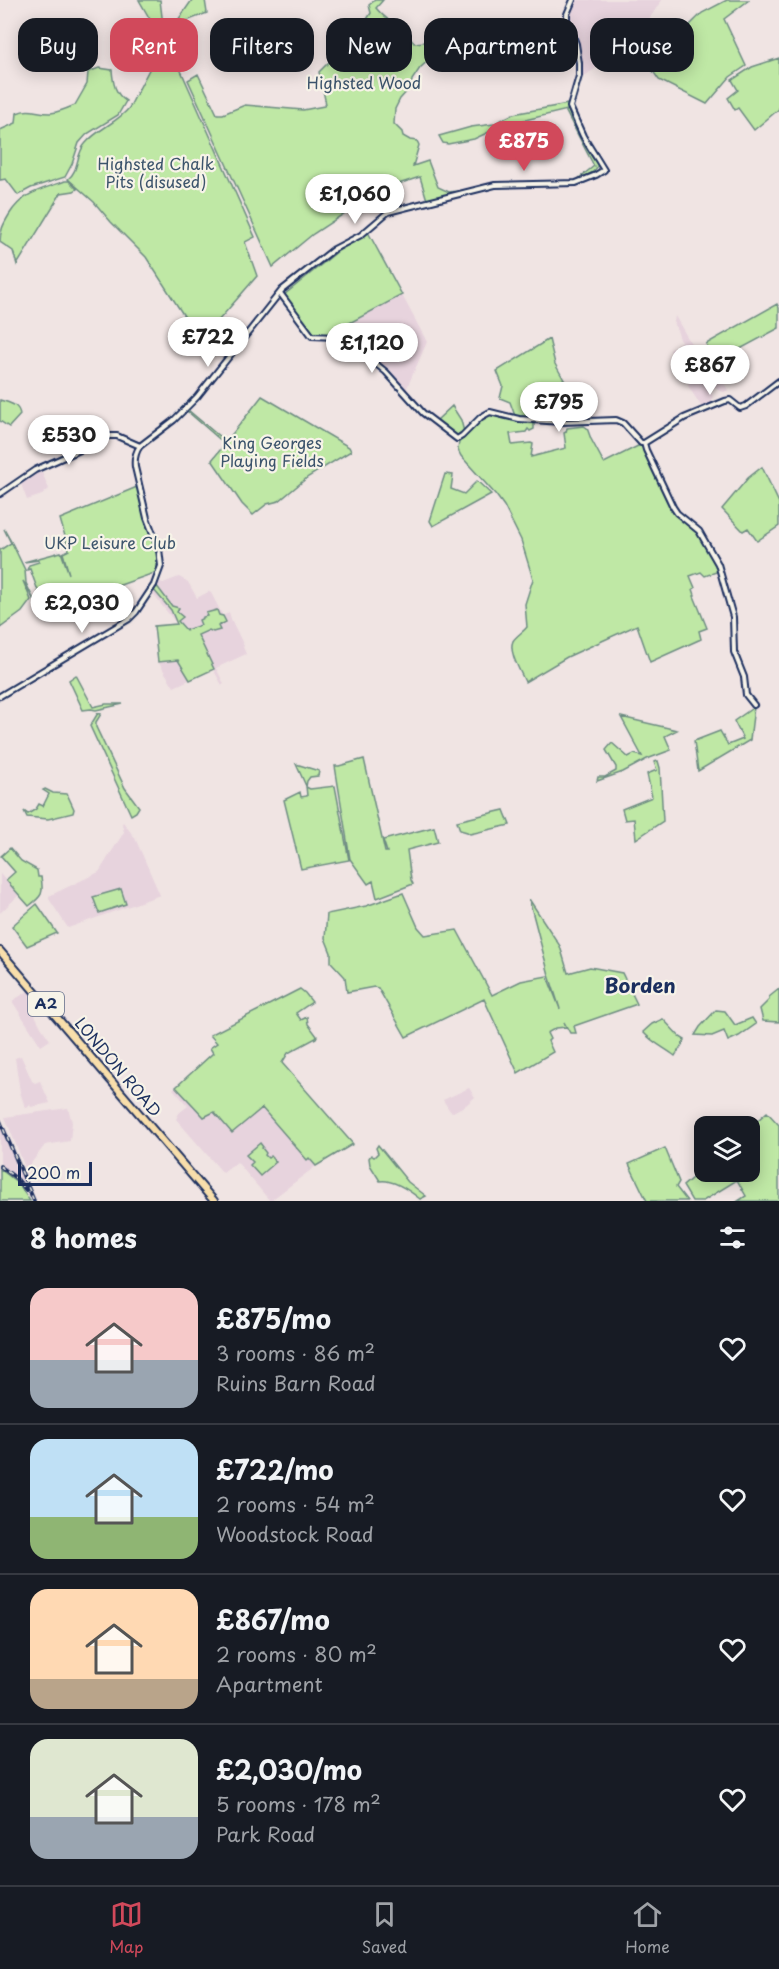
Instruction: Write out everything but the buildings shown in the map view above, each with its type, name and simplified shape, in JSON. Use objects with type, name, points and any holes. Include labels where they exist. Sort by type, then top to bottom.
[{"type":"main road","name":"LONDON ROAD","points":[[0,951],[214,1201]]},
{"type":"street","points":[[0,696],[134,615],[158,578],[161,566],[159,549],[147,518],[134,459],[140,446],[174,420],[197,397],[279,293],[334,249],[361,235],[388,212],[495,185],[576,183],[604,170],[583,136],[570,107],[579,76],[576,44],[567,20],[573,0]]},
{"type":"street","points":[[279,293],[312,336],[336,337],[349,342],[381,367],[423,414],[457,439],[481,417],[490,412],[519,418],[561,422],[616,420],[623,423],[641,443],[644,443]]},
{"type":"street","points":[[644,443],[690,415],[725,401],[730,400],[740,408],[746,406],[779,381]]},
{"type":"street","points":[[0,494],[35,470],[80,450],[104,436],[117,436],[140,446]]},
{"type":"street","points":[[644,443],[673,507],[699,531],[718,564],[733,617],[735,657],[744,677],[746,695],[754,705]]},
{"type":"shaded area","points":[[577,0],[662,0],[650,18],[590,18],[590,72],[583,77],[578,40],[578,18],[570,18]]},
{"type":"shaded area","points":[[402,295],[427,342],[406,390],[391,371],[375,360],[368,351],[345,337],[329,334]]},
{"type":"shaded area","points":[[675,316],[693,347],[699,347],[711,369],[708,371],[714,380],[721,378],[728,390],[724,392],[716,387],[709,389],[714,405],[703,409],[688,386],[690,368],[683,372],[670,350],[681,342],[674,322]]},
{"type":"shaded area","points":[[41,470],[49,489],[42,495],[27,500],[21,484]]},
{"type":"shaded area","points":[[179,577],[188,582],[197,598],[210,591],[223,616],[229,612],[244,646],[246,654],[216,668],[224,684],[222,685],[213,669],[174,687],[157,660],[154,626],[176,623],[152,593],[159,580],[163,583]]},
{"type":"shaded area","points":[[123,822],[135,838],[160,895],[68,928],[49,896],[99,872],[124,832]]},
{"type":"shaded area","points":[[0,874],[19,895],[0,913]]},
{"type":"shaded area","points":[[30,990],[42,1003],[33,1011],[50,1040],[41,1046],[12,1001]]},
{"type":"shaded area","points":[[21,1056],[32,1081],[35,1083],[40,1081],[50,1103],[25,1107],[20,1092],[15,1058]]},
{"type":"shaded area","points":[[196,1069],[353,1144],[316,1166],[270,1201],[237,1162],[223,1173],[176,1119],[179,1113],[188,1106],[173,1089]]},
{"type":"shaded area","points":[[469,1088],[475,1097],[466,1105],[453,1112],[450,1111],[443,1100]]},
{"type":"shaded area","points":[[68,1108],[72,1122],[70,1141],[45,1145],[26,1170],[5,1117]]},
{"type":"shaded area","points":[[0,1126],[24,1182],[0,1163]]},
{"type":"green space","points":[[139,0],[160,0],[162,18],[149,18]]},
{"type":"green space","points":[[192,0],[205,0],[207,13],[194,18],[180,18]]},
{"type":"green space","name":"Highsted Chalk Pits (disused)","points":[[375,0],[383,0],[376,8],[386,18],[368,18],[371,13],[369,5]]},
{"type":"green space","points":[[727,0],[749,0],[724,19],[746,66],[730,77],[707,104],[659,80],[654,72],[694,72],[694,21],[702,13]]},
{"type":"green space","name":"Highsted Chalk Pits (disused)","points":[[412,41],[414,43],[424,42],[424,64],[412,80],[411,87],[400,99],[395,109],[394,124],[403,136],[417,141],[419,145],[413,166],[428,161],[438,187],[449,192],[456,191],[427,200],[420,177],[380,190],[313,234],[273,267],[188,80],[198,74],[217,114],[223,114],[245,105],[303,110],[326,104],[319,72],[326,65],[326,72],[412,72]]},
{"type":"green space","points":[[779,58],[779,109],[754,130],[738,108],[735,110],[728,98],[738,90],[732,80],[752,67]]},
{"type":"green space","name":"Highsted Chalk Pits (disused)","points":[[98,68],[112,72],[115,88],[126,101],[118,115],[87,134],[79,143],[65,177],[31,188],[18,195],[6,179],[0,180],[0,130],[16,123],[17,113],[22,111],[51,113],[75,105],[87,84],[88,72],[98,72]]},
{"type":"green space","name":"Highsted Chalk Pits (disused)","points":[[148,72],[182,72],[255,237],[245,242],[257,276],[205,336],[195,333],[146,257],[94,202],[68,179],[74,172],[85,144],[129,108]]},
{"type":"green space","points":[[568,104],[574,126],[598,165],[590,174],[579,178],[594,166],[566,112],[567,110],[504,125],[474,139],[448,144],[443,143],[439,136],[471,127],[494,124],[513,114]]},
{"type":"green space","points":[[69,181],[77,189],[61,193],[17,265],[13,251],[0,242],[1,231],[7,219],[20,201],[40,190]]},
{"type":"green space","points":[[368,232],[402,295],[329,334],[315,335],[284,295],[338,251]]},
{"type":"green space","points":[[777,304],[779,328],[716,362],[706,344]]},
{"type":"green space","points":[[549,339],[555,364],[575,399],[540,402],[542,417],[515,416],[510,402],[500,398],[503,386],[497,371]]},
{"type":"green space","name":"King Georges Playing Fields","points":[[262,396],[349,447],[351,451],[308,477],[279,501],[267,504],[253,515],[242,504],[212,460],[225,444],[187,411],[226,442]]},
{"type":"green space","points":[[0,400],[13,404],[19,411],[20,415],[9,427],[0,421]]},
{"type":"green space","points":[[452,406],[461,420],[464,432],[456,437],[436,421]]},
{"type":"green space","points":[[489,414],[534,420],[534,429],[510,434],[512,445],[533,444],[531,457],[566,448],[564,433],[567,428],[584,426],[604,463],[640,445],[642,447],[671,505],[699,534],[719,571],[705,576],[701,572],[690,576],[695,588],[693,589],[694,596],[707,628],[699,631],[701,639],[650,662],[637,625],[567,657],[525,682],[512,646],[514,639],[527,627],[525,604],[533,579],[521,540],[504,506],[458,450],[459,442]]},
{"type":"green space","points":[[762,467],[779,503],[779,526],[757,541],[748,528],[743,531],[722,509],[748,478]]},
{"type":"green space","points":[[445,474],[453,475],[451,489],[464,494],[477,481],[491,494],[433,526],[430,521]]},
{"type":"green space","name":"UKP Leisure Club","points":[[137,487],[157,555],[157,572],[78,600],[79,602],[86,599],[91,614],[69,619],[56,591],[41,599],[30,569],[27,570],[29,565],[39,560],[24,562],[61,552],[69,574],[63,553],[69,550],[60,519]]},
{"type":"green space","points":[[4,529],[25,570],[26,583],[34,600],[23,581],[31,600],[22,612],[0,628],[0,550],[11,543]]},
{"type":"green space","points":[[156,585],[172,606],[179,608],[177,612],[183,617],[178,621],[186,630],[201,625],[199,620],[207,616],[206,613],[217,610],[219,615],[223,616],[226,622],[218,626],[220,630],[213,632],[209,630],[198,635],[214,669],[190,680],[178,660],[158,662],[154,626],[177,624],[171,610],[153,589]]},
{"type":"green space","points":[[76,675],[93,707],[123,704],[96,710],[83,710],[69,680]]},
{"type":"green space","points":[[754,707],[750,740],[698,771],[694,741],[720,731],[728,745],[743,739],[734,721]]},
{"type":"green space","points":[[98,713],[101,714],[96,727],[125,788],[139,807],[131,815],[90,726]]},
{"type":"green space","points":[[621,717],[677,730],[665,736],[671,750],[597,781],[598,777],[605,777],[616,771],[606,750],[612,743],[628,757],[634,754],[642,756]]},
{"type":"green space","points":[[364,759],[385,852],[387,852],[383,840],[434,827],[438,842],[407,850],[413,884],[377,898],[373,881],[368,884],[350,859],[335,766]]},
{"type":"green space","points":[[658,761],[663,821],[636,839],[634,819],[625,820],[622,809],[652,797],[647,774],[657,770],[654,762]]},
{"type":"green space","points":[[296,764],[319,771],[318,776],[310,777],[306,787]]},
{"type":"green space","points":[[335,786],[349,860],[301,869],[284,800],[300,792],[301,797],[307,796],[306,787],[310,789]]},
{"type":"green space","points":[[43,790],[53,793],[67,794],[74,809],[73,813],[48,819],[27,817],[24,811],[28,814],[39,804],[43,806],[49,794]]},
{"type":"green space","points":[[504,810],[510,825],[470,834],[460,830],[457,821]]},
{"type":"green space","points":[[10,848],[21,861],[37,870],[38,877],[41,877],[41,894],[29,906],[6,880],[15,872],[1,856]]},
{"type":"green space","points":[[121,889],[126,904],[99,913],[93,897]]},
{"type":"green space","points":[[403,893],[418,927],[425,935],[457,930],[492,995],[521,981],[547,976],[560,1009],[529,899],[560,946],[568,973],[590,967],[622,973],[637,1004],[574,1026],[576,1033],[570,1033],[564,1022],[566,1027],[556,1028],[547,1033],[553,1052],[518,1073],[484,999],[406,1037],[378,988],[347,992],[345,977],[331,962],[331,953],[325,938],[327,914],[366,906]]},
{"type":"green space","points":[[37,904],[57,933],[27,946],[12,926]]},
{"type":"green space","points":[[300,989],[312,1002],[296,1013],[301,1020],[307,1017],[308,1024],[317,1036],[288,1053],[282,1063],[353,1144],[316,1166],[309,1158],[307,1160],[262,1108],[232,1133],[214,1112],[204,1117],[176,1087],[213,1053],[210,1048],[217,1043],[210,1035]]},
{"type":"green space","points":[[779,989],[779,1022],[763,1021],[760,1009]]},
{"type":"green space","points":[[716,1010],[725,1011],[735,1025],[752,1018],[756,1024],[728,1041],[724,1031],[712,1036],[695,1035]]},
{"type":"green space","name":"Borden","points":[[663,1019],[685,1040],[675,1056],[643,1032],[652,1024]]},
{"type":"green space","points":[[767,1112],[779,1125],[779,1201],[738,1201],[746,1196],[738,1182],[760,1182],[760,1118]]},
{"type":"green space","points":[[260,1143],[265,1155],[268,1158],[271,1156],[276,1162],[260,1176],[250,1165],[253,1162],[246,1155]]},
{"type":"green space","points":[[378,1145],[408,1182],[426,1196],[420,1199],[396,1184],[380,1181],[370,1165],[369,1158],[378,1153],[376,1148]]},
{"type":"green space","points":[[665,1148],[679,1182],[676,1187],[687,1201],[647,1201],[629,1164]]},
{"type":"green space","points":[[0,1169],[17,1182],[30,1201],[0,1201]]},
{"type":"green space","points":[[694,1176],[694,1182],[734,1182],[703,1201],[692,1201],[683,1186]]},
{"type":"railway","points":[[0,1121],[34,1201]]},
{"type":"railway","points":[[0,1166],[17,1179],[26,1190]]},
{"type":"district","name":"Borden","points":[[640,986]]},
{"type":"park label","name":"Highsted Wood","points":[[364,83]]}]
